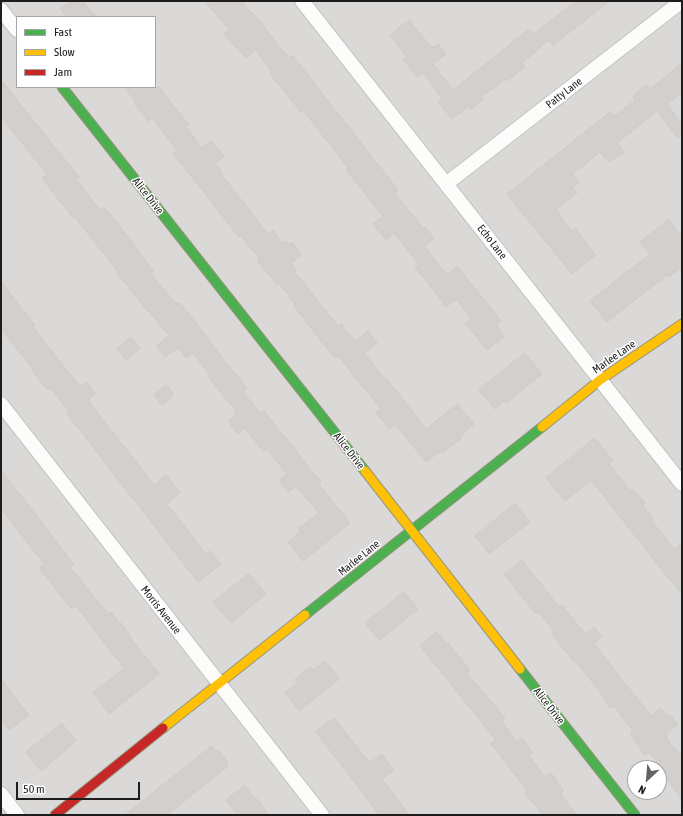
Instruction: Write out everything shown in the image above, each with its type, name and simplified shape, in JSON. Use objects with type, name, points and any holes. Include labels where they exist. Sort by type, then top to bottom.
[{"type":"street","name":"Echo Lane","points":[[302,1],[682,484]]},
{"type":"street","name":"Patty Lane","points":[[446,184],[682,1]]},
{"type":"street","points":[[1,10],[16,29]]},
{"type":"street","name":"Alice Drive","points":[[63,88],[635,815]]},
{"type":"street","name":"Marlee Lane","points":[[55,815],[220,685],[600,380],[682,324]]},
{"type":"street","name":"Morris Avenue","points":[[1,404],[322,815]]},
{"type":"street","points":[[1,794],[17,815]]},
{"type":"shaded area","points":[[1,1],[682,1],[682,815],[1,815]]},
{"type":"building","points":[[71,1],[83,1],[95,16],[65,16],[60,9]]},
{"type":"building","points":[[205,1],[242,1],[289,58],[293,56],[398,190],[395,193],[423,228],[425,227],[434,239],[424,246],[447,275],[457,266],[501,321],[496,325],[505,336],[487,350],[465,323],[471,318],[456,299],[446,307],[415,267],[419,264],[394,233],[386,240],[373,224],[383,216],[346,170],[348,168],[303,110],[301,112],[270,74],[272,72],[255,50],[246,58],[223,34],[229,30]]},
{"type":"building","points":[[576,1],[610,1],[553,45],[549,40],[522,63],[525,67],[507,81],[505,79],[481,97],[484,99],[471,109],[469,106],[452,119],[438,101],[442,98],[423,72],[417,77],[403,59],[406,56],[390,35],[409,20],[432,48],[438,44],[446,54],[433,64],[453,90],[529,29],[534,34]]},
{"type":"building","points":[[682,63],[682,92],[667,104],[682,124],[682,135],[678,138],[657,111],[617,143],[624,152],[610,162],[607,158],[605,159],[600,152],[573,174],[579,182],[573,187],[577,193],[556,210],[572,231],[575,228],[596,255],[572,274],[507,194],[610,112],[614,117],[635,100],[633,96],[647,85],[650,89]]},
{"type":"building","points":[[1,80],[79,177],[76,179],[100,210],[104,207],[135,245],[134,246],[154,272],[151,274],[176,304],[179,302],[210,340],[209,341],[247,388],[243,392],[260,413],[264,411],[321,482],[319,484],[350,523],[303,561],[288,542],[300,532],[298,529],[319,513],[296,486],[288,492],[279,480],[287,474],[267,449],[264,452],[245,428],[238,434],[228,421],[235,416],[234,414],[237,412],[208,377],[210,375],[193,353],[186,358],[178,348],[165,357],[156,346],[169,336],[149,311],[148,312],[75,217],[73,218],[42,178],[47,175],[1,116]]},
{"type":"building","points":[[159,87],[189,125],[186,127],[202,148],[211,141],[224,156],[215,163],[223,173],[221,174],[268,234],[273,230],[283,243],[286,241],[289,245],[292,242],[302,255],[291,263],[296,270],[294,271],[339,327],[341,324],[355,341],[368,331],[377,343],[364,353],[386,380],[387,379],[426,429],[457,404],[474,424],[460,436],[462,438],[442,453],[440,451],[426,462],[395,424],[389,429],[376,412],[381,409],[338,356],[335,358],[321,341],[294,306],[295,304],[279,283],[277,285],[257,260],[259,258],[241,236],[239,237],[173,153],[177,150],[152,118],[148,121],[134,103],[136,102],[125,88]]},
{"type":"building","points":[[669,220],[682,237],[682,267],[669,277],[667,275],[607,322],[590,301],[650,254],[640,242]]},
{"type":"building","points":[[1,281],[35,325],[33,327],[80,387],[86,382],[95,394],[88,400],[154,485],[166,475],[180,493],[167,504],[206,554],[210,551],[221,564],[198,582],[67,414],[69,412],[51,388],[48,391],[32,370],[33,369],[1,329]]},
{"type":"building","points":[[131,337],[140,348],[126,360],[117,349]]},
{"type":"building","points":[[525,353],[542,374],[506,403],[504,401],[495,409],[479,390]]},
{"type":"building","points":[[166,385],[174,394],[162,405],[154,395]]},
{"type":"building","points":[[595,438],[613,461],[609,464],[630,491],[633,489],[645,503],[642,505],[653,519],[651,520],[674,549],[682,543],[682,595],[591,480],[565,501],[546,478]]},
{"type":"building","points":[[1,470],[74,564],[70,567],[108,614],[111,612],[120,622],[159,674],[109,714],[93,693],[124,668],[75,605],[71,608],[39,568],[44,564],[1,508]]},
{"type":"building","points":[[515,504],[530,522],[489,554],[475,536]]},
{"type":"building","points":[[522,560],[559,607],[562,605],[585,634],[594,627],[602,637],[594,644],[651,716],[661,708],[678,724],[666,734],[668,736],[666,738],[682,757],[682,799],[667,779],[669,776],[667,774],[667,760],[656,760],[649,752],[645,755],[630,734],[633,731],[614,706],[611,709],[600,694],[601,693],[552,634],[555,632],[539,612],[536,614],[504,574]]},
{"type":"building","points":[[249,574],[266,594],[231,623],[213,602]]},
{"type":"building","points":[[404,592],[418,609],[379,640],[365,623]]},
{"type":"building","points":[[437,632],[470,670],[467,673],[505,718],[501,720],[517,742],[522,738],[533,753],[529,756],[545,777],[551,773],[564,791],[560,794],[577,815],[543,815],[525,793],[527,791],[491,744],[496,740],[420,646]]},
{"type":"building","points":[[325,661],[339,679],[299,711],[285,693],[297,683],[295,679],[311,667],[313,670]]},
{"type":"building","points":[[1,679],[29,715],[9,730],[1,719]]},
{"type":"building","points":[[334,718],[370,763],[382,754],[394,770],[382,779],[409,815],[379,815],[316,732]]},
{"type":"building","points":[[62,724],[76,741],[41,771],[26,752]]},
{"type":"building","points":[[212,746],[216,751],[218,750],[227,761],[226,763],[228,766],[167,815],[125,815]]},
{"type":"building","points":[[245,786],[269,815],[238,815],[226,800]]},
{"type":"traffic: fast","points":[[63,88],[365,471]]},
{"type":"traffic: fast","points":[[305,615],[542,427]]},
{"type":"traffic: fast","points":[[520,669],[635,815]]},
{"type":"traffic: slow","points":[[542,427],[600,380],[682,324]]},
{"type":"traffic: slow","points":[[365,471],[520,669]]},
{"type":"traffic: slow","points":[[163,728],[305,615]]},
{"type":"traffic: jam","points":[[55,815],[163,728]]}]
